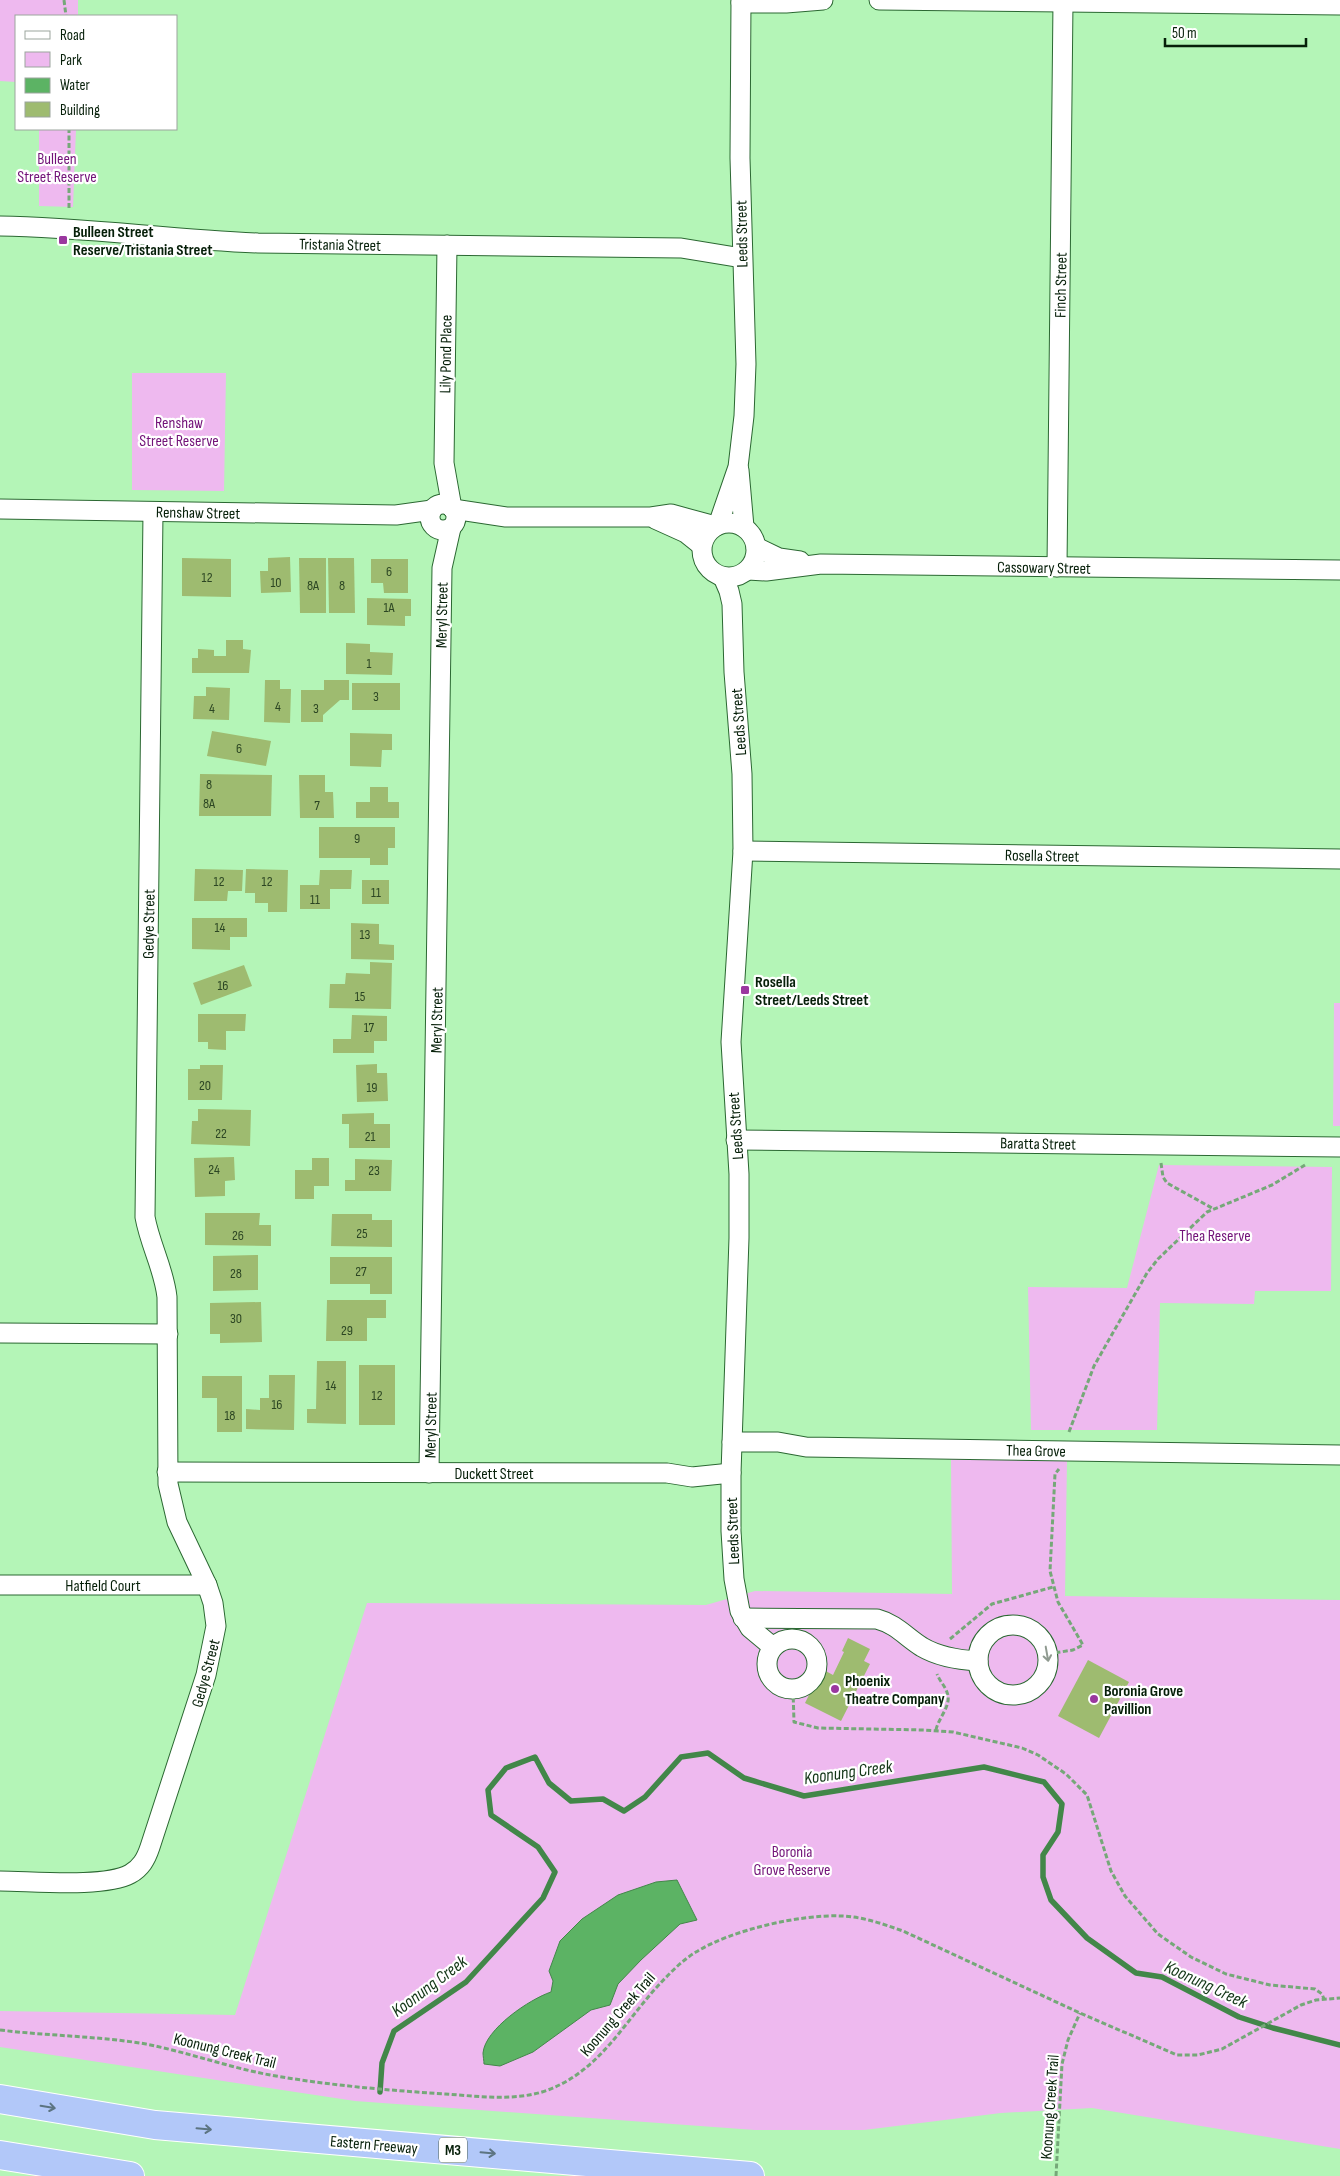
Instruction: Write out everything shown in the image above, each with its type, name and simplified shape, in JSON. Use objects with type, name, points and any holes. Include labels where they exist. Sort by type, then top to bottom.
[{"type":"highway","name":"Eastern Freeway","points":[[0,2099],[155,2125],[750,2176]]},
{"type":"highway","points":[[0,2155],[130,2176]]},
{"type":"highway","points":[[0,2165],[111,2176]]},
{"type":"street","points":[[741,1],[786,3],[823,0]]},
{"type":"street","points":[[879,0],[1340,5]]},
{"type":"street","name":"Leeds Street","points":[[741,1],[741,238],[746,364],[744,416],[738,467],[744,527]]},
{"type":"street","name":"Finch Street","points":[[1057,567],[1063,2]]},
{"type":"street","name":"Tristania Street","points":[[0,226],[61,227],[216,241],[681,248],[742,258]]},
{"type":"street","name":"Tristania Street","points":[[681,248],[741,238]]},
{"type":"street","name":"Lily Pond Place","points":[[442,517],[447,245]]},
{"type":"street","name":"Leeds Street","points":[[717,525],[738,467]]},
{"type":"street","name":"Renshaw Street","points":[[0,509],[442,517],[651,518],[671,514],[717,525]]},
{"type":"street","name":"Gedye Street","points":[[0,1881],[112,1881],[131,1874],[142,1864],[150,1848],[211,1656],[215,1638],[215,1616],[207,1585],[178,1522],[172,1504],[167,1472],[168,1334],[166,1286],[147,1229],[144,1204],[153,512]]},
{"type":"street","name":"Meryl Street","points":[[430,1473],[442,517]]},
{"type":"street","name":"Renshaw Street","points":[[651,518],[686,533],[701,545]]},
{"type":"street","points":[[736,523],[744,527],[754,539],[756,546],[753,563],[746,571],[737,576],[723,577],[708,568],[704,562],[701,545],[709,531],[717,525],[736,523]]},
{"type":"street","points":[[756,546],[779,558],[822,564]]},
{"type":"street","name":"Cassowary Street","points":[[746,571],[822,564],[1340,570]]},
{"type":"street","name":"Leeds Street","points":[[734,634],[746,571]]},
{"type":"street","name":"Leeds Street","points":[[723,577],[732,604],[734,672],[742,774],[743,851],[731,1042],[739,1238],[731,1473],[734,1579],[742,1618]]},
{"type":"street","name":"Rosella Street","points":[[743,851],[1340,859]]},
{"type":"street","name":"Baratta Street","points":[[736,1140],[1340,1147]]},
{"type":"street","points":[[0,1333],[168,1334]]},
{"type":"street","name":"Thea Grove","points":[[732,1442],[778,1442],[806,1447],[1340,1454]]},
{"type":"street","name":"Duckett Street","points":[[167,1472],[667,1473],[692,1477],[731,1473]]},
{"type":"street","name":"Hatfield Court","points":[[0,1585],[207,1585]]},
{"type":"street","points":[[742,1618],[876,1619],[888,1622],[898,1628],[931,1652],[946,1657],[978,1661]]},
{"type":"street","points":[[742,1618],[773,1647]]},
{"type":"street","points":[[1010,1625],[1030,1629],[1039,1635],[1048,1654],[1046,1674],[1032,1690],[1022,1694],[1012,1695],[992,1688],[980,1672],[978,1661],[980,1651],[991,1633],[1010,1625]]},
{"type":"street","points":[[788,1639],[796,1639],[811,1647],[816,1654],[817,1670],[814,1677],[802,1688],[793,1690],[778,1685],[768,1672],[768,1655],[773,1647],[788,1639]]},
{"type":"path","points":[[64,0],[66,15]]},
{"type":"path","points":[[69,130],[69,208]]},
{"type":"path","points":[[1161,1163],[1163,1177],[1167,1183],[1212,1208]]},
{"type":"path","points":[[1048,1654],[1073,1650],[1083,1645],[1058,1602],[1049,1563],[1055,1474],[1057,1469],[1068,1469],[1069,1432],[1086,1384],[1106,1344],[1147,1273],[1171,1245],[1212,1208],[1272,1185],[1305,1165]]},
{"type":"path","points":[[793,1690],[794,1722],[818,1728],[953,1732],[1022,1748],[1038,1755],[1066,1774],[1087,1795],[1105,1854],[1115,1878],[1137,1911],[1158,1934],[1190,1958],[1219,1971],[1264,1984],[1315,1990],[1322,1994],[1324,1999]]},
{"type":"path","name":"Koonung Creek Trail","points":[[0,2030],[128,2041],[183,2052],[265,2074],[394,2090],[504,2096],[526,2095],[556,2087],[580,2073],[597,2059],[655,1989],[688,1958],[709,1945],[749,1931],[806,1918],[841,1916],[882,1923],[1177,2055],[1198,2056],[1222,2049],[1309,2002],[1340,1998]]},
{"type":"path","name":"Koonung Creek Trail","points":[[1056,2176],[1064,2053],[1080,2013]]},
{"type":"green space","points":[[0,0],[78,0],[78,15],[15,15],[15,82],[0,81]]},
{"type":"green space","name":"Bulleen Street Reserve","points":[[39,130],[76,130],[73,207],[39,206]]},
{"type":"green space","name":"Renshaw Street Reserve","points":[[132,373],[226,373],[224,491],[132,490]]},
{"type":"green space","points":[[1334,1003],[1340,1003],[1340,1126],[1333,1126]]},
{"type":"green space","name":"Thea Reserve","points":[[1159,1165],[1332,1167],[1331,1291],[1255,1291],[1254,1304],[1160,1303],[1157,1430],[1031,1430],[1028,1287],[1127,1288]]},
{"type":"green space","name":"Boronia Grove Reserve","points":[[951,1459],[1067,1460],[1065,1596],[1340,1600],[1340,2149],[1092,2108],[1001,2113],[864,2130],[755,2130],[355,2101],[0,2047],[0,2011],[235,2015],[367,1603],[706,1605],[755,1591],[952,1594]]},
{"type":"water","points":[[677,1880],[697,1920],[680,1924],[641,1960],[618,1984],[610,2005],[591,2010],[533,2052],[500,2066],[484,2064],[483,2053],[486,2044],[500,2025],[521,2008],[551,1992],[553,1981],[549,1971],[560,1941],[582,1919],[618,1895],[656,1882]]},
{"type":"building","points":[[290,557],[291,592],[261,593],[260,571],[268,571],[268,558]]},
{"type":"building","points":[[182,558],[231,559],[231,597],[182,596]]},
{"type":"building","points":[[299,558],[326,558],[326,613],[300,613]]},
{"type":"building","points":[[328,558],[354,558],[355,613],[329,613]]},
{"type":"building","points":[[371,559],[408,559],[408,593],[384,593],[383,583],[371,583]]},
{"type":"building","points":[[367,598],[411,599],[411,616],[405,616],[405,626],[367,625]]},
{"type":"building","points":[[226,640],[243,640],[243,649],[251,650],[249,673],[192,673],[192,658],[198,658],[198,649],[214,650],[214,656],[226,656]]},
{"type":"building","points":[[346,643],[370,644],[370,652],[393,653],[392,675],[346,674]]},
{"type":"building","points":[[265,680],[280,680],[280,689],[291,689],[290,723],[264,722]]},
{"type":"building","points":[[324,680],[349,680],[349,700],[340,700],[323,715],[323,722],[301,722],[301,690],[324,690]]},
{"type":"building","points":[[352,683],[400,683],[400,710],[352,710]]},
{"type":"building","points":[[206,687],[230,688],[229,720],[193,719],[194,696],[206,696]]},
{"type":"building","points":[[212,731],[271,741],[266,766],[207,756]]},
{"type":"building","points":[[350,733],[392,734],[392,750],[382,750],[381,767],[350,766]]},
{"type":"building","points":[[200,774],[272,775],[271,816],[199,816]]},
{"type":"building","points":[[299,775],[325,775],[325,792],[333,792],[334,818],[300,818]]},
{"type":"building","points":[[370,787],[388,787],[388,802],[399,802],[399,818],[356,818],[356,802],[370,802]]},
{"type":"building","points":[[319,827],[395,827],[395,848],[388,848],[388,865],[370,865],[370,858],[319,858]]},
{"type":"building","points":[[195,869],[243,870],[242,891],[228,891],[227,901],[194,901]]},
{"type":"building","points":[[246,869],[288,870],[287,912],[268,912],[268,903],[255,903],[255,893],[245,893]]},
{"type":"building","points":[[320,870],[352,870],[351,889],[330,889],[330,909],[300,909],[300,885],[319,885]]},
{"type":"building","points":[[362,880],[389,880],[389,904],[362,904]]},
{"type":"building","points":[[192,918],[247,918],[247,937],[230,937],[230,950],[192,949]]},
{"type":"building","points":[[351,923],[379,924],[379,944],[394,945],[394,960],[351,959]]},
{"type":"building","points":[[370,962],[392,963],[391,1009],[329,1008],[330,984],[345,984],[346,973],[370,974]]},
{"type":"building","points":[[244,965],[252,986],[201,1005],[193,983]]},
{"type":"building","points":[[198,1014],[246,1014],[245,1031],[226,1031],[226,1050],[208,1049],[208,1042],[198,1042]]},
{"type":"building","points":[[352,1015],[387,1016],[387,1041],[374,1041],[374,1053],[333,1053],[333,1039],[351,1039]]},
{"type":"building","points":[[377,1064],[377,1073],[387,1073],[388,1101],[357,1102],[356,1065]]},
{"type":"building","points":[[200,1065],[223,1065],[222,1100],[188,1100],[188,1069],[200,1069]]},
{"type":"building","points":[[198,1109],[251,1110],[250,1146],[191,1144],[192,1121],[198,1121]]},
{"type":"building","points":[[374,1113],[374,1124],[390,1124],[390,1148],[349,1148],[349,1124],[342,1124],[342,1114]]},
{"type":"building","points":[[234,1157],[235,1180],[225,1181],[225,1196],[195,1197],[194,1158]]},
{"type":"building","points":[[312,1158],[329,1158],[329,1186],[314,1186],[314,1199],[295,1199],[295,1170],[312,1170]]},
{"type":"building","points":[[355,1159],[392,1160],[391,1191],[345,1191],[345,1180],[355,1180]]},
{"type":"building","points":[[205,1213],[260,1213],[259,1225],[271,1225],[271,1246],[205,1245]]},
{"type":"building","points":[[332,1214],[372,1214],[372,1220],[392,1220],[392,1247],[331,1246]]},
{"type":"building","points":[[258,1255],[258,1290],[213,1291],[213,1256]]},
{"type":"building","points":[[330,1257],[392,1257],[392,1294],[370,1294],[370,1284],[330,1284]]},
{"type":"building","points":[[327,1300],[386,1300],[386,1318],[367,1318],[367,1341],[326,1341]]},
{"type":"building","points":[[261,1302],[262,1342],[220,1343],[220,1334],[210,1334],[210,1303]]},
{"type":"building","points":[[317,1361],[346,1361],[346,1424],[307,1423],[307,1409],[316,1409]]},
{"type":"building","points":[[359,1365],[395,1365],[395,1425],[359,1425]]},
{"type":"building","points":[[269,1375],[295,1375],[294,1430],[246,1429],[246,1409],[260,1410],[260,1398],[269,1398]]},
{"type":"building","points":[[202,1376],[242,1376],[242,1432],[217,1432],[217,1398],[202,1398]]},
{"type":"building","name":"Phoenix Theatre Company","points":[[848,1638],[870,1649],[864,1661],[870,1664],[841,1721],[805,1703],[822,1669],[833,1675],[844,1652],[842,1651]]},
{"type":"building","name":"Boronia Grove Pavillion","points":[[1088,1660],[1129,1682],[1099,1738],[1058,1716]]},
{"type":"waterway","name":"Koonung Creek","points":[[380,2092],[382,2063],[394,2031],[466,1982],[543,1898],[555,1872],[538,1847],[491,1815],[488,1790],[506,1768],[535,1757],[549,1783],[571,1801],[603,1799],[624,1811],[645,1797],[681,1757],[708,1753],[744,1778],[804,1796],[984,1767],[1044,1782],[1062,1804],[1058,1832],[1043,1855],[1043,1877],[1051,1900],[1087,1938],[1136,1973],[1162,1977],[1239,2017],[1273,2028],[1340,2045]]},
{"type":"place","name":"Bulleen Street Reserve/Tristania Street","points":[[63,240]]},
{"type":"place","name":"Rosella Street/Leeds Street","points":[[745,990]]},
{"type":"place","name":"Phoenix Theatre Company","points":[[835,1689]]},
{"type":"place","name":"Boronia Grove Pavillion","points":[[1094,1699]]}]
